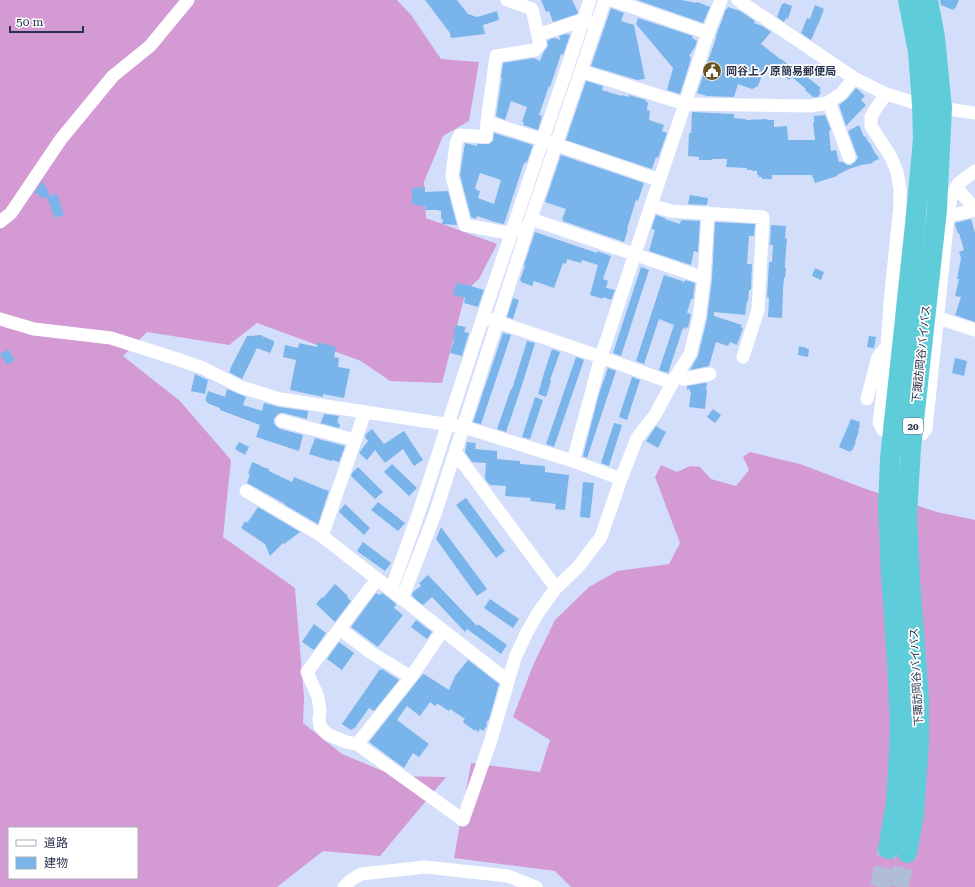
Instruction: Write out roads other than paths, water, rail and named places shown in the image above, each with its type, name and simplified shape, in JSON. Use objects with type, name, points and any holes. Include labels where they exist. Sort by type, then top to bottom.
[{"type":"highway","name":"下諏訪岡谷バイパス","points":[[888,850],[896,802],[900,724],[888,506],[890,458],[923,139],[918,52],[908,0]]},
{"type":"highway","name":"下諏訪岡谷バイパス","points":[[907,853],[914,814],[919,743],[919,691],[910,580],[907,515],[911,448],[937,210],[942,108],[935,37],[928,0]]},
{"type":"street","points":[[0,222],[11,213],[60,139],[113,76],[150,46],[188,0]]},
{"type":"street","points":[[507,0],[532,9],[540,44],[535,50],[496,56],[486,137],[460,135],[456,143],[452,176],[465,225],[508,233],[529,223],[704,278]]},
{"type":"street","points":[[391,590],[420,509],[590,0]]},
{"type":"street","points":[[402,599],[435,514],[529,223],[557,145],[605,0]]},
{"type":"street","points":[[612,0],[708,33]]},
{"type":"street","points":[[573,461],[601,357],[708,33],[721,0]]},
{"type":"street","points":[[738,0],[854,78],[886,94],[922,106],[975,113]]},
{"type":"street","points":[[538,35],[583,20],[597,24]]},
{"type":"street","points":[[581,71],[685,104],[810,106],[829,102],[841,94],[854,78]]},
{"type":"street","points":[[883,430],[879,422],[885,377],[895,223],[900,206],[900,189],[897,172],[891,157],[871,126],[871,117],[886,94]]},
{"type":"street","points":[[829,102],[849,157]]},
{"type":"street","points":[[487,122],[659,180]]},
{"type":"street","points":[[922,434],[926,429],[951,197],[958,184],[975,170]]},
{"type":"street","points":[[948,216],[975,209],[956,187]]},
{"type":"street","points":[[651,205],[671,211],[763,216],[758,310],[743,357]]},
{"type":"street","points":[[377,579],[307,672],[318,697],[320,726],[327,734],[346,742],[357,744],[463,820],[490,742],[515,658],[527,632],[538,613],[556,588],[578,567],[601,537],[637,438],[655,415],[690,354],[699,318],[704,278],[708,213]]},
{"type":"street","points":[[483,317],[497,323],[674,380],[710,374]]},
{"type":"street","points":[[938,318],[975,330]]},
{"type":"street","points":[[0,319],[34,329],[111,338],[177,358],[203,368],[241,387],[280,399],[464,427],[573,461],[621,479]]},
{"type":"street","points":[[867,398],[878,356],[887,346]]},
{"type":"street","points":[[322,536],[365,412]]},
{"type":"street","points":[[282,421],[355,440]]},
{"type":"street","points":[[455,452],[556,588]]},
{"type":"street","points":[[246,491],[322,536],[508,681]]},
{"type":"street","points":[[420,509],[435,514]]},
{"type":"street","points":[[340,629],[370,652],[411,677]]},
{"type":"street","points":[[357,744],[411,677],[443,630]]},
{"type":"street","points":[[344,887],[351,880],[361,874],[425,867],[508,876],[536,887]]},
{"type":"tunnel","points":[[880,887],[888,849]]},
{"type":"tunnel","points":[[898,887],[907,853]]},
{"type":"place","name":"岡谷上ノ原簡易郵便局","points":[[712,71]]}]
